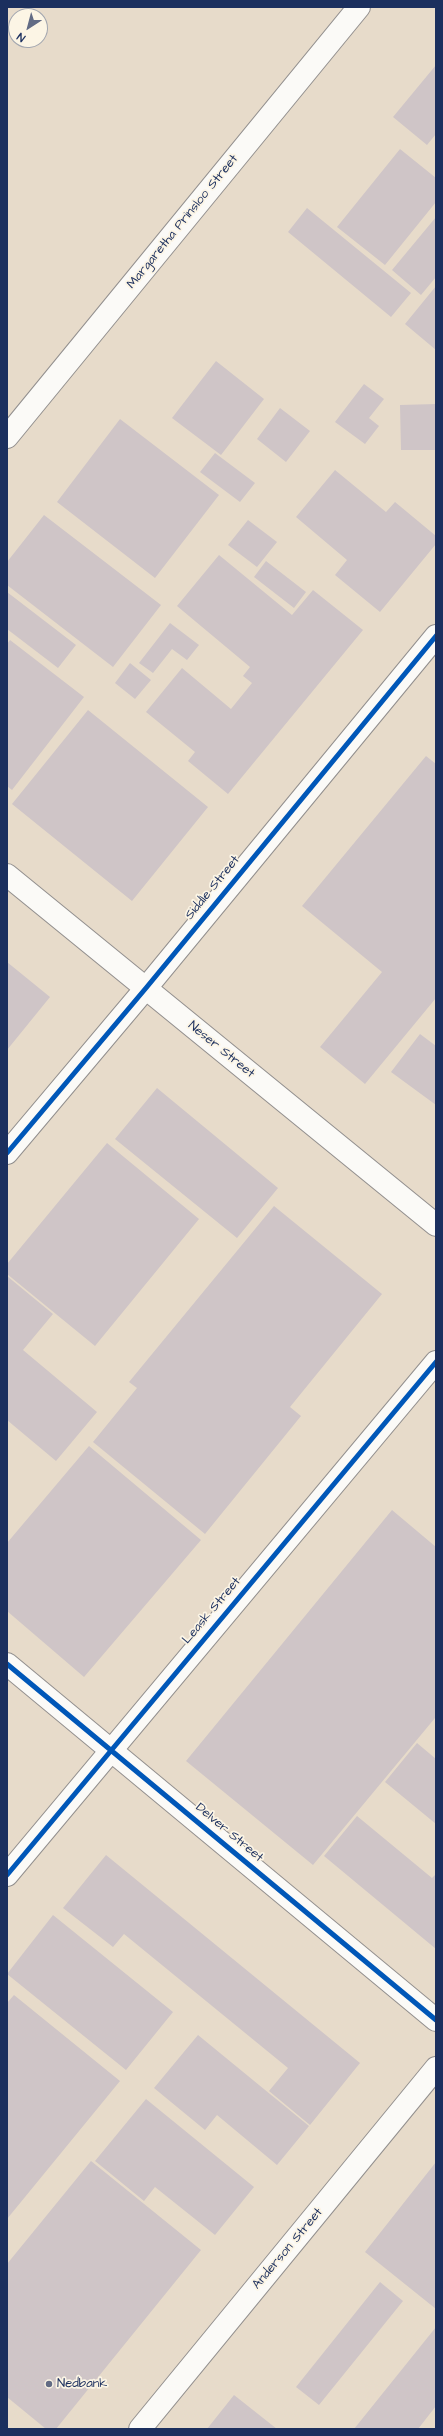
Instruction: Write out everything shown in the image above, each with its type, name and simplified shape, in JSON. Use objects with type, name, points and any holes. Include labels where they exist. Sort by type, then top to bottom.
[{"type":"street","name":"Margaretha Prinsloo Street","points":[[7,437],[359,7]]},
{"type":"street","name":"Siddle Street","points":[[7,1153],[146,988],[436,636]]},
{"type":"street","name":"Neser Street","points":[[7,874],[436,1225]]},
{"type":"street","name":"Leask Street","points":[[7,1875],[436,1362]]},
{"type":"street","name":"Delver Street","points":[[7,1664],[436,2020]]},
{"type":"street","name":"Anderson Street","points":[[140,2429],[436,2068]]},
{"type":"building","points":[[436,65],[436,134],[427,145],[393,117]]},
{"type":"building","points":[[400,149],[436,178],[436,202],[385,265],[337,227]]},
{"type":"building","points":[[307,208],[411,293],[391,317],[288,232]]},
{"type":"building","points":[[436,217],[436,277],[421,295],[392,270]]},
{"type":"building","points":[[436,286],[436,350],[405,324]]},
{"type":"building","points":[[216,361],[264,399],[221,455],[172,418]]},
{"type":"building","points":[[364,384],[384,399],[369,418],[379,426],[365,444],[335,422]]},
{"type":"building","points":[[436,404],[436,450],[401,450],[400,405]]},
{"type":"building","points":[[280,408],[310,431],[286,462],[257,439]]},
{"type":"building","points":[[120,419],[219,495],[155,578],[57,502]]},
{"type":"building","points":[[215,453],[255,483],[240,502],[200,472]]},
{"type":"building","points":[[335,470],[386,512],[395,502],[436,536],[436,544],[380,612],[335,575],[347,560],[296,517]]},
{"type":"building","points":[[44,515],[161,605],[113,667],[7,585],[7,562]]},
{"type":"building","points":[[248,520],[277,542],[257,567],[228,545]]},
{"type":"building","points":[[219,555],[292,615],[313,590],[363,630],[228,794],[188,761],[195,752],[146,712],[182,668],[231,709],[252,683],[243,676],[250,667],[177,606]]},
{"type":"building","points":[[266,561],[306,592],[294,608],[254,577]]},
{"type":"building","points":[[7,592],[76,645],[58,668],[7,629]]},
{"type":"building","points":[[170,623],[199,645],[187,660],[172,649],[153,673],[139,663]]},
{"type":"building","points":[[10,640],[84,697],[12,790],[7,786],[7,644]]},
{"type":"building","points":[[130,663],[151,680],[135,699],[115,683]]},
{"type":"building","points":[[88,710],[208,807],[132,901],[12,804]]},
{"type":"building","points":[[426,756],[436,764],[436,998],[365,1084],[320,1047],[382,972],[302,906]]},
{"type":"building","points":[[7,962],[50,997],[7,1050]]},
{"type":"building","points":[[420,1034],[436,1046],[436,1105],[391,1072]]},
{"type":"building","points":[[157,1088],[278,1188],[237,1238],[115,1139]]},
{"type":"building","points":[[107,1143],[199,1219],[95,1346],[7,1274],[7,1264]]},
{"type":"building","points":[[274,1206],[382,1294],[290,1407],[301,1416],[205,1534],[93,1442],[137,1388],[129,1382]]},
{"type":"building","points":[[7,1276],[53,1314],[23,1350],[97,1412],[56,1461],[7,1420]]},
{"type":"building","points":[[89,1446],[201,1540],[84,1677],[7,1611],[7,1543]]},
{"type":"building","points":[[392,1510],[436,1547],[436,1719],[435,1718],[313,1865],[186,1761]]},
{"type":"building","points":[[417,1743],[436,1759],[436,1824],[385,1782]]},
{"type":"building","points":[[357,1816],[432,1878],[436,1874],[436,1949],[324,1856]]},
{"type":"building","points":[[106,1855],[360,2063],[310,2125],[269,2091],[288,2068],[124,1934],[113,1947],[63,1908]]},
{"type":"building","points":[[53,1915],[173,2012],[126,2070],[7,1974]]},
{"type":"building","points":[[14,1995],[120,2081],[7,2219],[7,2003]]},
{"type":"building","points":[[198,2035],[309,2126],[277,2165],[217,2115],[205,2130],[154,2088]]},
{"type":"building","points":[[146,2099],[254,2187],[215,2235],[155,2187],[144,2201],[95,2161]]},
{"type":"building","points":[[91,2161],[201,2250],[56,2429],[46,2429],[7,2397],[7,2264]]},
{"type":"building","points":[[436,2162],[436,2309],[365,2252]]},
{"type":"building","points":[[380,2282],[403,2301],[319,2405],[296,2387]]},
{"type":"building","points":[[436,2327],[436,2406],[418,2429],[354,2429]]},
{"type":"building","points":[[234,2395],[277,2429],[207,2429]]},
{"type":"cycle path","points":[[7,1153],[146,988],[436,636]]},
{"type":"cycle path","points":[[7,1875],[436,1362]]},
{"type":"cycle path","points":[[7,1664],[436,2020]]},
{"type":"place","name":"Nedbank","points":[[49,2384]]}]
